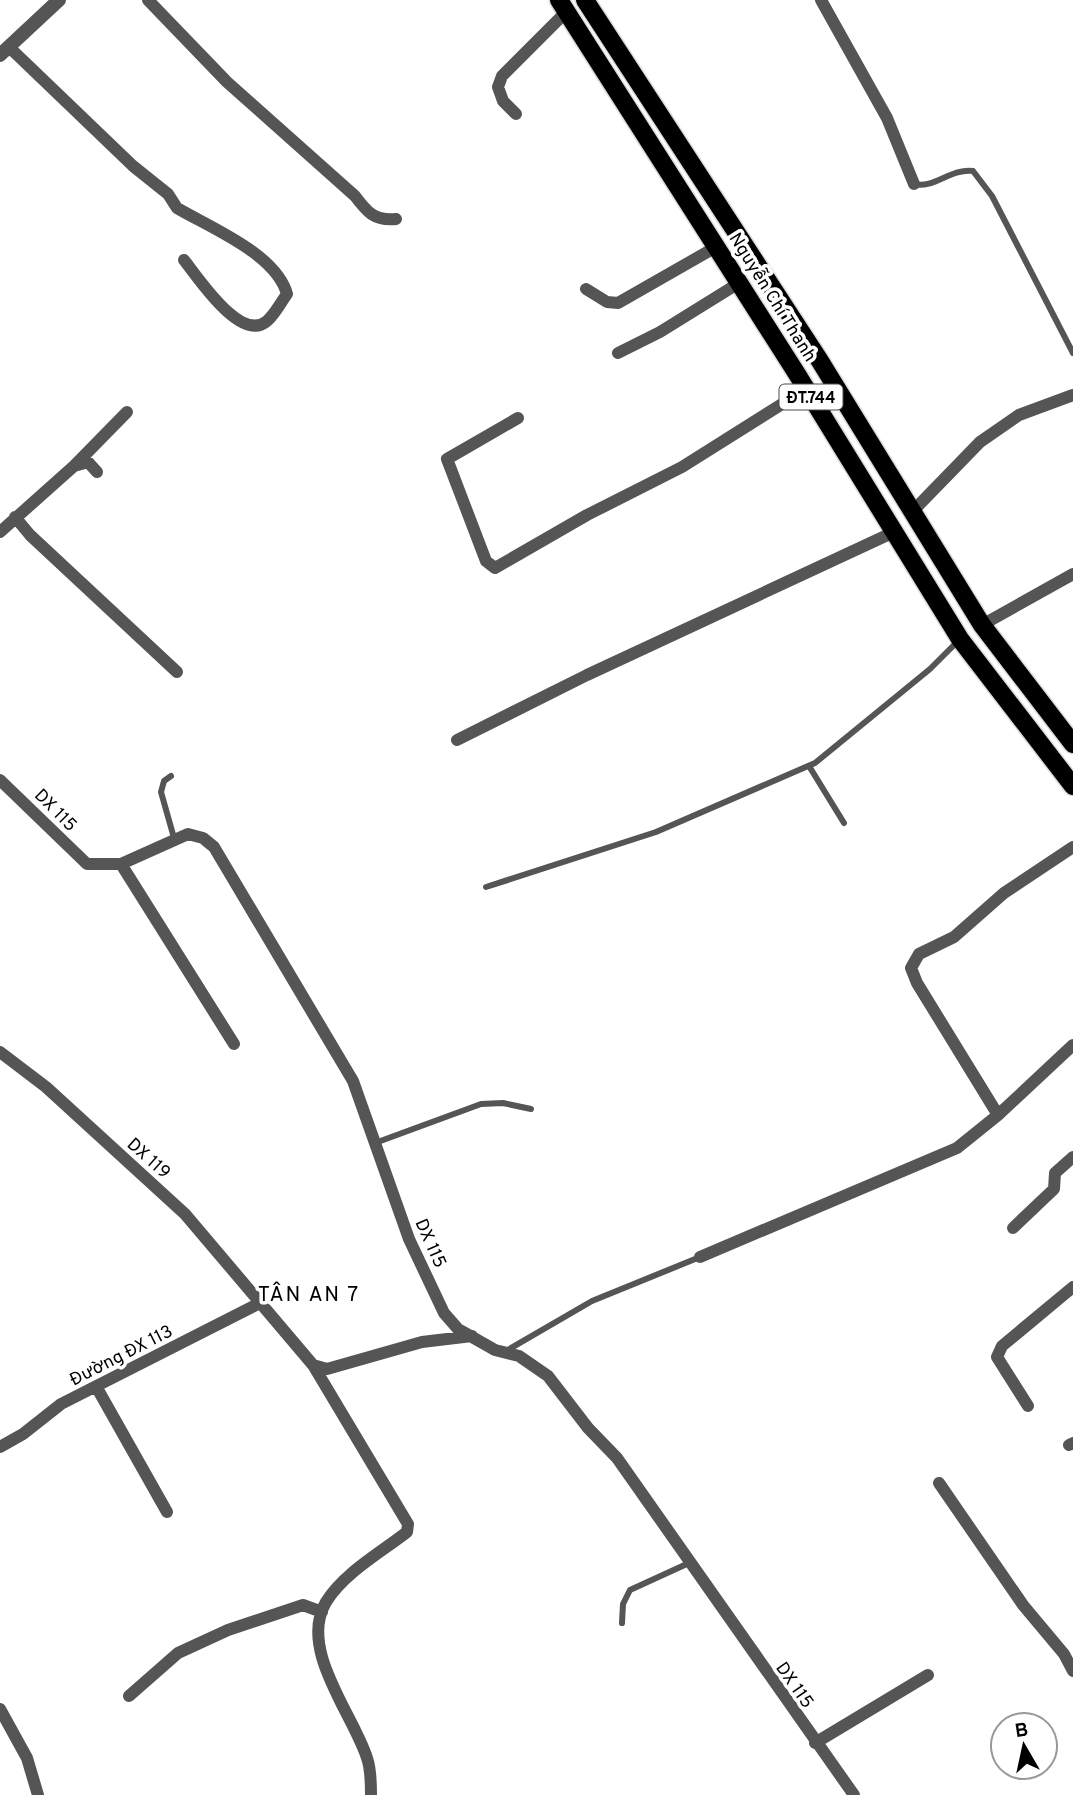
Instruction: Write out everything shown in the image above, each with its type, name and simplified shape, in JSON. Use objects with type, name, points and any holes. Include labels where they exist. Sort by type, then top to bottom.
[{"type":"main road","name":"Nguyễn Chí Thanh","points":[[585,0],[820,361],[982,625],[1073,744]]},
{"type":"main road","name":"Nguyễn Chí Thanh","points":[[563,6],[960,639],[1073,786]]},
{"type":"main road","points":[[622,97],[640,86]]},
{"type":"main road","points":[[960,639],[982,625]]},
{"type":"street","points":[[60,0],[4,51],[168,194],[177,208],[265,260],[282,280],[287,294],[266,322],[257,326],[241,321],[223,309],[184,260]]},
{"type":"street","points":[[148,0],[227,82],[355,196],[369,215],[384,220],[396,219]]},
{"type":"street","points":[[821,0],[887,118],[914,184]]},
{"type":"street","points":[[516,114],[503,101],[498,87],[502,76],[563,6]]},
{"type":"street","points":[[586,289],[607,302],[618,303],[716,247]]},
{"type":"street","points":[[618,353],[660,332],[739,283]]},
{"type":"street","points":[[519,418],[447,459],[485,561],[495,568],[587,515],[682,467],[806,390]]},
{"type":"street","points":[[912,512],[980,442],[1019,415],[1073,395]]},
{"type":"street","points":[[0,532],[74,466],[127,412]]},
{"type":"street","points":[[74,466],[88,462],[97,472]]},
{"type":"street","points":[[15,517],[30,535],[177,672]]},
{"type":"street","points":[[457,740],[587,675],[894,532]]},
{"type":"street","points":[[982,625],[1073,574]]},
{"type":"street","name":"DX 115","points":[[0,780],[76,857],[87,864],[121,864],[188,834],[203,838],[214,847],[353,1082],[409,1239],[444,1312],[458,1329],[504,1352],[519,1356],[548,1376],[588,1428],[617,1458],[854,1795]]},
{"type":"street","points":[[998,1115],[917,983],[911,968],[919,954],[954,937],[1004,893],[1073,847]]},
{"type":"street","points":[[121,864],[234,1044]]},
{"type":"street","points":[[701,1257],[943,1155],[968,1141],[1073,1045]]},
{"type":"street","name":"DX 119","points":[[0,1052],[46,1087],[185,1214],[262,1302],[313,1365],[408,1524],[407,1532],[343,1582],[322,1612]]},
{"type":"street","points":[[1013,1228],[1054,1189],[1055,1173],[1073,1157]]},
{"type":"street","points":[[1028,1406],[997,1357],[1002,1346],[1073,1287]]},
{"type":"street","name":"Đường ĐX 113","points":[[0,1447],[23,1434],[61,1404],[262,1302]]},
{"type":"street","points":[[313,1365],[327,1369],[422,1342],[472,1336]]},
{"type":"street","points":[[97,1388],[167,1513]]},
{"type":"street","points":[[939,1483],[1023,1605],[1063,1654],[1073,1671]]},
{"type":"street","points":[[130,1696],[178,1653],[228,1630],[303,1605],[322,1612],[318,1621],[319,1646],[338,1698],[368,1759],[371,1795]]},
{"type":"street","points":[[815,1743],[928,1675]]},
{"type":"street","points":[[0,1709],[27,1758],[38,1795]]},
{"type":"lane","points":[[914,184],[924,185],[961,170],[973,171],[992,196],[1073,353]]},
{"type":"lane","points":[[486,887],[656,832],[809,766],[930,670],[960,639]]},
{"type":"lane","points":[[809,766],[844,823]]},
{"type":"lane","points":[[171,776],[164,781],[161,792],[174,838]]},
{"type":"lane","points":[[373,1144],[481,1104],[503,1103],[531,1109]]},
{"type":"lane","points":[[504,1352],[592,1301],[701,1257]]},
{"type":"lane","points":[[622,1623],[623,1604],[630,1590],[689,1563]]},
{"type":"district","name":"TÂN AN 7","points":[[309,1294]]}]
